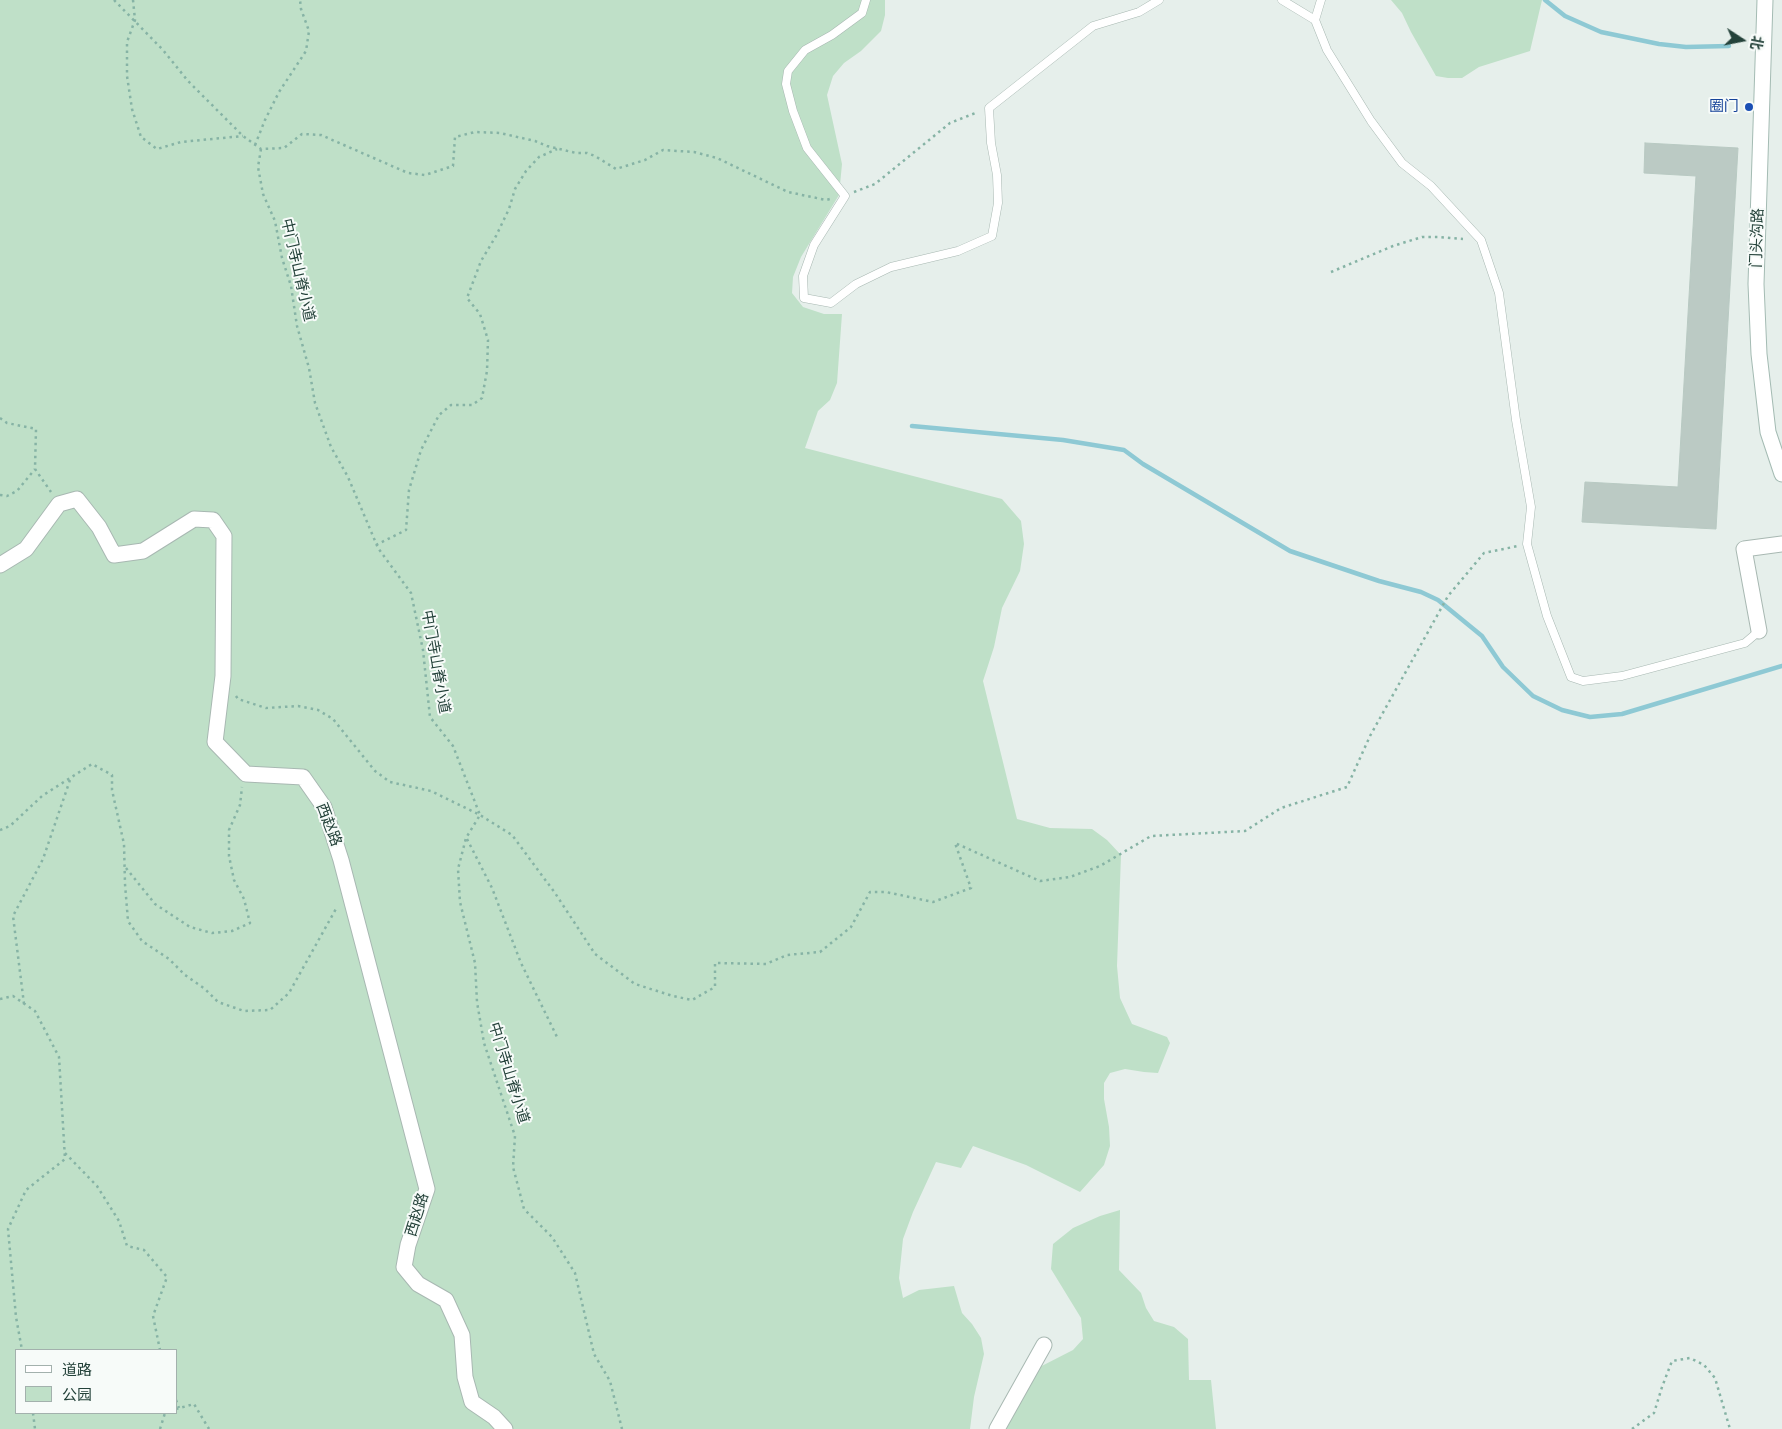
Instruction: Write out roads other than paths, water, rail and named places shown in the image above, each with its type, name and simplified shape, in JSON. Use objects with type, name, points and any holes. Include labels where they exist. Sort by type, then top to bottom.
[{"type":"street","name":"门头沟路","points":[[1765,0],[1756,284],[1758,336],[1768,432],[1782,474]]},
{"type":"street","name":"西赵路","points":[[0,566],[26,549],[59,504],[77,499],[99,527],[114,555],[143,551],[194,519],[213,520],[224,536],[223,676],[215,742],[246,774],[304,777],[324,807],[350,893],[427,1189],[408,1245],[404,1267],[418,1284],[446,1300],[462,1335],[464,1377],[472,1402],[494,1417],[505,1429]]},
{"type":"street","points":[[1759,631],[1744,549],[1782,544]]},
{"type":"street","points":[[997,1429],[1044,1345]]},
{"type":"lane","points":[[866,0],[862,13],[832,35],[805,50],[788,71],[786,84],[793,111],[807,148],[845,196],[814,245],[803,276],[804,298],[830,302],[856,284],[891,267],[958,251],[992,236],[998,203],[989,108],[1093,26],[1139,12],[1158,0]]},
{"type":"lane","points":[[1282,0],[1315,20],[1327,50],[1371,122],[1402,163],[1430,186],[1481,240],[1499,293],[1516,420],[1531,507],[1527,544],[1547,616],[1571,676],[1583,682],[1622,676],[1745,643],[1759,631]]},
{"type":"lane","points":[[1315,20],[1321,0]]},
{"type":"waterway","points":[[1545,0],[1565,16],[1601,32],[1659,44],[1686,47],[1729,46]]},
{"type":"waterway","points":[[912,426],[1063,440],[1124,450],[1143,464],[1290,551],[1379,581],[1421,592],[1438,600],[1482,636],[1503,667],[1533,696],[1562,710],[1590,717],[1622,714],[1782,666]]},
{"type":"place","name":"圈门","points":[[1749,107]]}]
